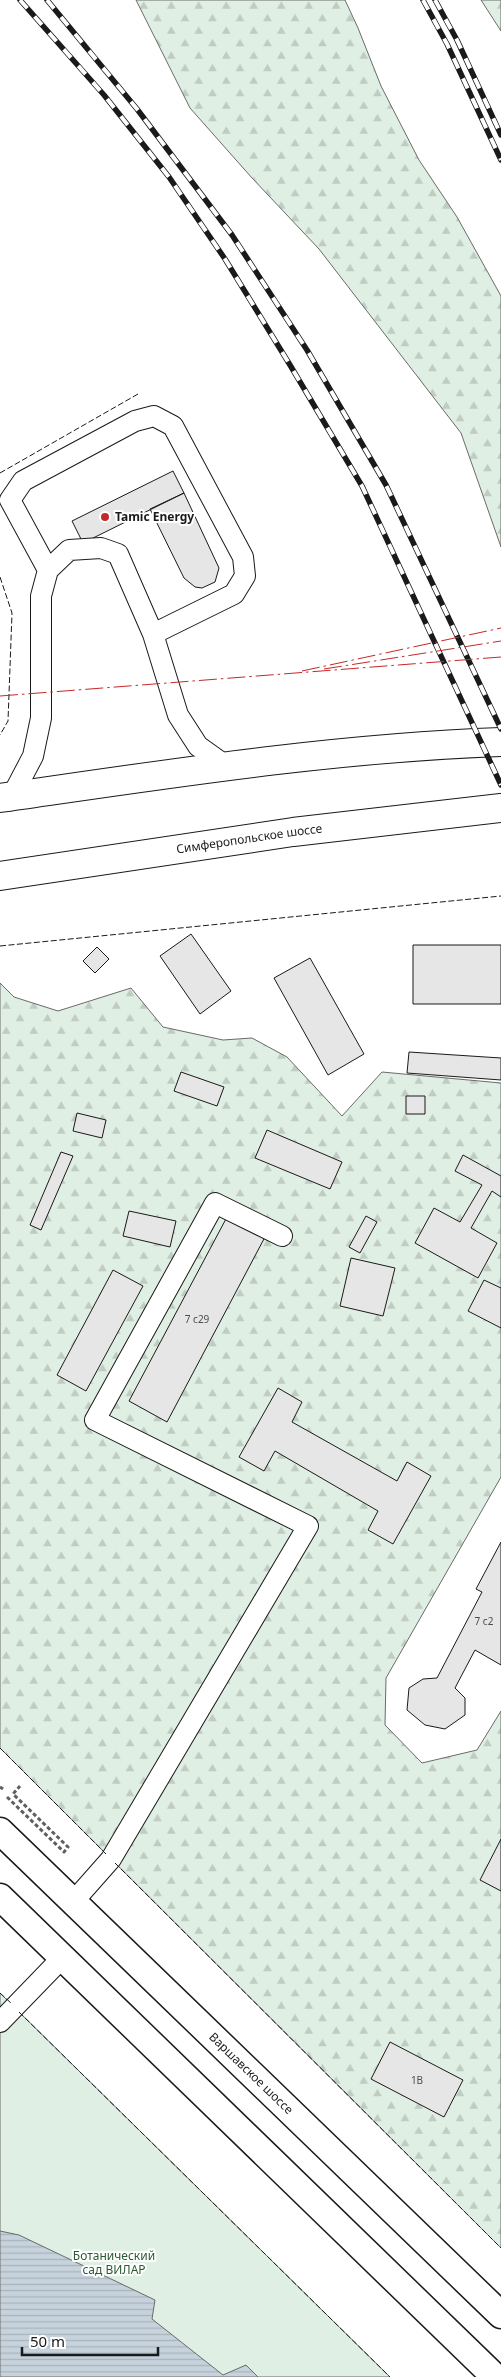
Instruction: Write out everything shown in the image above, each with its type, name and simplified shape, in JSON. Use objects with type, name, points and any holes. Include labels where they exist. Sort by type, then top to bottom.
[{"type":"highway","points":[[6,797],[348,751],[422,745],[501,742]]},
{"type":"highway","name":"Симферопольское шоссе","points":[[0,876],[293,832],[490,810]]},
{"type":"main road","name":"Варшавское шоссе","points":[[0,1831],[501,2315]]},
{"type":"main road","points":[[0,1897],[495,2377]]},
{"type":"lane","points":[[48,570],[10,500],[23,481],[135,421],[154,416],[173,426],[243,557],[245,576],[234,594],[153,634]]},
{"type":"lane","points":[[6,797],[33,756],[42,718],[41,596],[48,570],[68,550],[101,548],[118,554],[153,634],[178,715],[198,746],[226,766]]},
{"type":"lane","points":[[73,1902],[111,1859],[308,1526],[95,1420],[215,1203],[282,1236]]},
{"type":"lane","points":[[0,2022],[62,1958]]},
{"type":"path","points":[[6,1796],[64,1852],[68,1847],[13,1794],[20,1786]]},
{"type":"green space","points":[[136,0],[345,0],[381,86],[419,160],[457,217],[501,296],[501,547],[461,433],[319,249],[252,178],[190,108]]},
{"type":"green space","points":[[481,0],[501,0],[501,31]]},
{"type":"green space","points":[[0,983],[14,997],[58,1011],[131,988],[163,1027],[223,1040],[252,1038],[287,1057],[342,1116],[382,1072],[501,1083],[501,1477],[386,1678],[385,1725],[422,1763],[477,1750],[501,1711],[501,2248],[0,1748]]},
{"type":"green space","name":"Ботанический сад ВИЛАР","points":[[0,1993],[14,2007],[390,2377],[0,2377]]},
{"type":"shaded area","points":[[0,2231],[19,2235],[155,2300],[152,2319],[223,2375],[246,2365],[258,2377],[0,2377]]},
{"type":"building","points":[[173,471],[184,493],[83,543],[72,521]]},
{"type":"building","points":[[184,493],[219,568],[215,582],[202,588],[195,587],[184,578],[150,509]]},
{"type":"building","points":[[191,934],[231,991],[200,1014],[160,956]]},
{"type":"building","points":[[413,945],[501,945],[501,1004],[413,1004]]},
{"type":"building","points":[[97,947],[109,959],[95,973],[83,961]]},
{"type":"building","points":[[310,958],[364,1054],[328,1075],[274,978]]},
{"type":"building","points":[[409,1052],[501,1058],[501,1080],[407,1073]]},
{"type":"building","points":[[181,1072],[224,1087],[217,1106],[174,1091]]},
{"type":"building","points":[[406,1096],[425,1096],[425,1114],[406,1114]]},
{"type":"building","points":[[77,1113],[106,1120],[102,1138],[73,1131]]},
{"type":"building","points":[[267,1130],[342,1162],[330,1189],[255,1158]]},
{"type":"building","points":[[61,1152],[73,1156],[41,1230],[30,1225]]},
{"type":"building","points":[[463,1155],[501,1176],[501,1197],[492,1191],[471,1228],[497,1243],[478,1278],[415,1243],[434,1208],[460,1222],[482,1185],[455,1171]]},
{"type":"building","points":[[129,1211],[176,1221],[170,1247],[123,1236]]},
{"type":"building","points":[[366,1216],[377,1222],[360,1253],[349,1247]]},
{"type":"building","points":[[227,1217],[265,1237],[167,1422],[129,1401]]},
{"type":"building","points":[[351,1258],[395,1268],[383,1316],[340,1306]]},
{"type":"building","points":[[113,1270],[143,1286],[86,1391],[57,1375]]},
{"type":"building","points":[[484,1280],[501,1288],[501,1328],[468,1311]]},
{"type":"building","points":[[278,1388],[302,1402],[292,1422],[397,1481],[407,1462],[431,1476],[393,1544],[368,1530],[378,1511],[275,1451],[264,1471],[239,1457]]},
{"type":"building","points":[[501,1542],[501,1665],[475,1650],[455,1688],[465,1698],[465,1715],[445,1729],[425,1725],[407,1710],[409,1688],[423,1679],[437,1678],[482,1592],[476,1589]]},
{"type":"building","points":[[501,1839],[501,1891],[480,1880]]},
{"type":"building","points":[[390,2042],[463,2080],[444,2117],[371,2079]]},
{"type":"railway","points":[[20,0],[104,95],[169,177],[225,259],[290,365],[362,486],[501,785]]},
{"type":"railway","points":[[47,0],[137,109],[232,235],[307,350],[386,485],[501,729]]},
{"type":"railway","points":[[423,0],[447,44],[501,160]]},
{"type":"railway","points":[[435,0],[457,40],[501,135]]},
{"type":"fence","points":[[0,473],[138,394]]},
{"type":"fence","points":[[0,577],[12,613],[8,721],[0,735]]},
{"type":"fence","points":[[0,946],[501,896]]},
{"type":"fence","points":[[0,1748],[106,1854]]},
{"type":"fence","points":[[115,1863],[501,2248]]},
{"type":"fence","points":[[0,1993],[11,2003]]},
{"type":"fence","points":[[19,2012],[390,2377]]},
{"type":"power","points":[[302,671],[501,628]]},
{"type":"power","points":[[324,669],[501,641]]},
{"type":"power","points":[[0,696],[501,657]]},
{"type":"place","name":"Tamic Energy","points":[[105,517]]}]
